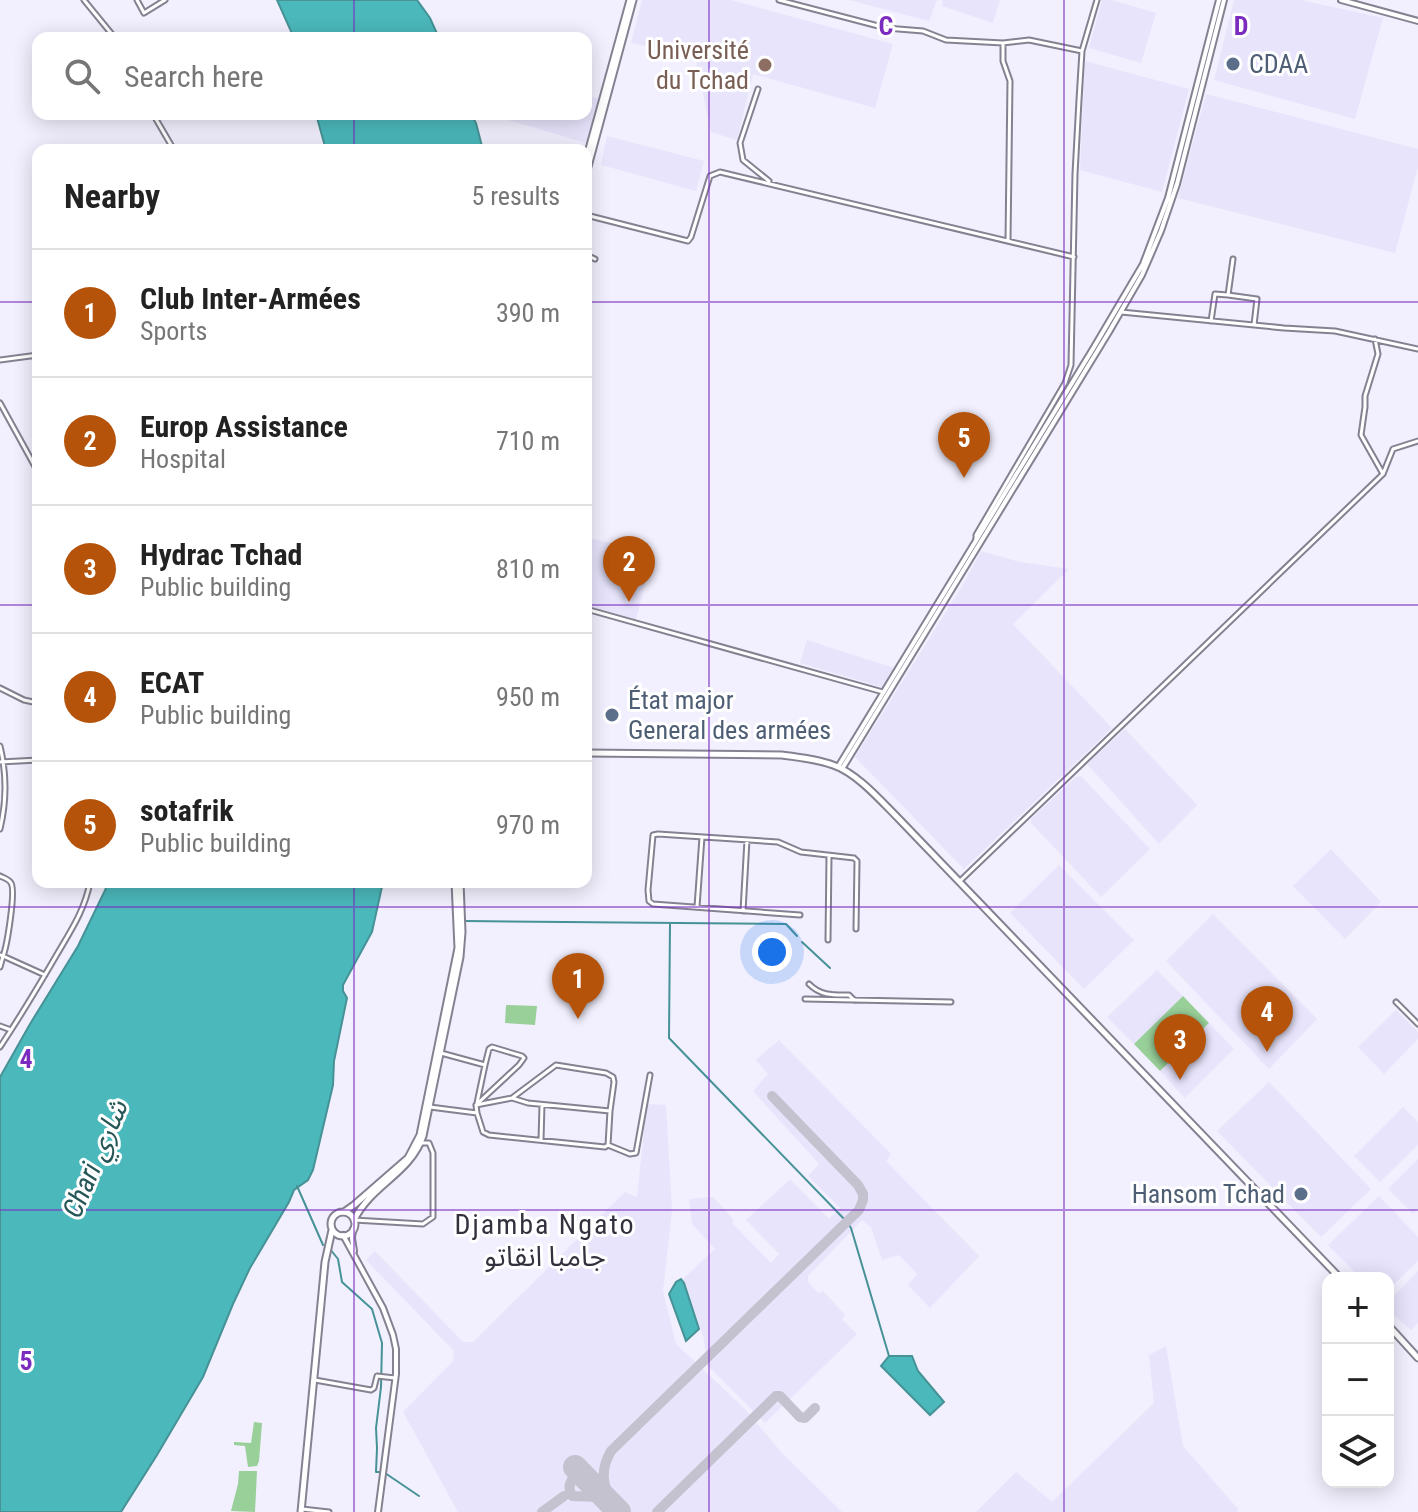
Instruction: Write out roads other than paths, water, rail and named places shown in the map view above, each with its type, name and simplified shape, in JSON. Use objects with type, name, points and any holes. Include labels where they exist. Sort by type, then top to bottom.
[{"type":"main road","points":[[591,144],[632,0]]},
{"type":"main road","points":[[592,148],[597,126]]},
{"type":"main road","points":[[592,753],[761,754],[842,766],[889,809],[1334,1272]]},
{"type":"main road","points":[[344,1212],[401,1164],[414,1149],[420,1135],[461,948],[457,888]]},
{"type":"main road","points":[[330,1242],[349,1234],[364,1202],[412,1160],[421,1143],[439,1055]]},
{"type":"main road","points":[[301,1510],[332,1217],[344,1212],[354,1220]]},
{"type":"main road","points":[[332,1230],[341,1235]]},
{"type":"main road","points":[[1394,1332],[1418,1358]]},
{"type":"street","points":[[84,0],[110,32]]},
{"type":"street","points":[[137,0],[144,13],[165,0]]},
{"type":"street","points":[[779,0],[886,28],[923,31],[946,40],[1003,43],[1029,40],[1082,51]]},
{"type":"street","points":[[978,542],[975,537],[978,531],[1069,374],[1082,51],[1097,0]]},
{"type":"street","points":[[978,542],[1121,312],[1153,253],[1173,199],[1222,0]]},
{"type":"street","points":[[842,766],[1143,264],[1170,190],[1222,0]]},
{"type":"street","points":[[1341,0],[1418,21]]},
{"type":"street","points":[[1003,43],[1003,61],[1010,81],[1008,241]]},
{"type":"street","points":[[758,89],[740,144],[743,160],[772,184]]},
{"type":"street","points":[[156,120],[170,144]]},
{"type":"street","points":[[592,217],[688,241],[710,176],[720,172],[1074,257]]},
{"type":"street","points":[[1228,295],[1233,259]]},
{"type":"street","points":[[1211,321],[1215,294],[1228,295],[1257,299],[1254,325]]},
{"type":"street","points":[[1121,312],[1335,331],[1418,349]]},
{"type":"street","points":[[1375,339],[1378,354],[1365,396],[1361,435],[1383,474]]},
{"type":"street","points":[[0,360],[32,356]]},
{"type":"street","points":[[0,403],[32,461]]},
{"type":"street","points":[[958,883],[1383,474],[1393,449],[1418,441]]},
{"type":"street","points":[[592,611],[886,694]]},
{"type":"street","points":[[0,688],[32,702]]},
{"type":"street","points":[[0,746],[6,797],[0,829]]},
{"type":"street","points":[[2,762],[32,760]]},
{"type":"street","points":[[800,915],[653,904],[649,901],[648,890],[653,835],[778,842],[801,852],[854,858],[857,861],[856,929]]},
{"type":"street","points":[[697,907],[702,837]]},
{"type":"street","points":[[743,911],[747,840]]},
{"type":"street","points":[[828,940],[829,854]]},
{"type":"street","points":[[0,876],[8,879],[12,886],[10,921],[0,967]]},
{"type":"street","points":[[0,1047],[75,925],[89,888]]},
{"type":"street","points":[[2,956],[45,975]]},
{"type":"street","points":[[809,984],[826,995],[849,995],[854,1000]]},
{"type":"street","points":[[805,999],[951,1002]]},
{"type":"street","points":[[1396,1002],[1418,1024]]},
{"type":"street","points":[[0,1026],[11,1030]]},
{"type":"street","points":[[476,1105],[524,1059],[492,1047],[476,1105],[483,1132],[590,1146],[608,1145],[630,1154],[636,1153],[650,1075]]},
{"type":"street","points":[[439,1055],[485,1065]]},
{"type":"street","points":[[476,1105],[512,1098],[551,1068],[562,1065],[606,1073],[613,1077],[608,1145]]},
{"type":"street","points":[[512,1098],[542,1105],[610,1111]]},
{"type":"street","points":[[541,1140],[542,1105]]},
{"type":"street","points":[[430,1107],[477,1113]]},
{"type":"street","points":[[354,1220],[423,1224],[433,1217],[433,1153],[429,1143],[421,1143]]},
{"type":"street","points":[[353,1229],[352,1244],[357,1260]]},
{"type":"street","points":[[341,1235],[388,1320],[396,1349],[378,1512]]},
{"type":"street","points":[[315,1380],[372,1390],[377,1376],[395,1378]]},
{"type":"street","points":[[301,1510],[329,1512]]},
{"type":"water","points":[[277,0],[417,0],[436,32],[291,32]]},
{"type":"water","points":[[318,120],[474,120],[481,144],[324,144]]},
{"type":"water","name":"Chari شاري","points":[[106,888],[382,888],[372,932],[343,985],[347,998],[334,1061],[333,1085],[313,1170],[308,1180],[294,1190],[250,1268],[203,1377],[157,1455],[121,1512],[0,1512],[0,1077],[78,946]]},
{"type":"water","points":[[681,1279],[699,1329],[686,1341],[669,1294]]},
{"type":"water","points":[[889,1356],[912,1356],[918,1371],[944,1402],[930,1415],[881,1366]]},
{"type":"waterway","points":[[466,921],[786,924],[797,936]]},
{"type":"waterway","points":[[670,923],[669,1038],[847,1222],[889,1356]]},
{"type":"waterway","points":[[802,942],[830,968]]},
{"type":"waterway","points":[[297,1186],[323,1245]]},
{"type":"waterway","points":[[330,1249],[338,1259],[342,1282],[372,1309],[382,1343],[376,1428],[376,1472],[380,1472]]},
{"type":"waterway","points":[[385,1473],[419,1496]]},
{"type":"place","name":"CDAA","points":[[1233,64]]},
{"type":"place","name":"Université du Tchad","points":[[765,65]]},
{"type":"place","name":"sotafrik","points":[[964,478]]},
{"type":"place","name":"Europ Assistance","points":[[629,602]]},
{"type":"place","name":"État major General des armées","points":[[612,715]]},
{"type":"place","name":"Club Inter-Armées","points":[[578,1019]]},
{"type":"place","name":"ECAT","points":[[1267,1052]]},
{"type":"place","name":"Hydrac Tchad","points":[[1180,1080]]},
{"type":"place","name":"Hansom Tchad","points":[[1301,1194]]},
{"type":"district","name":"Djamba Ngato جامبا انقاتو","points":[[545,1240]]}]
